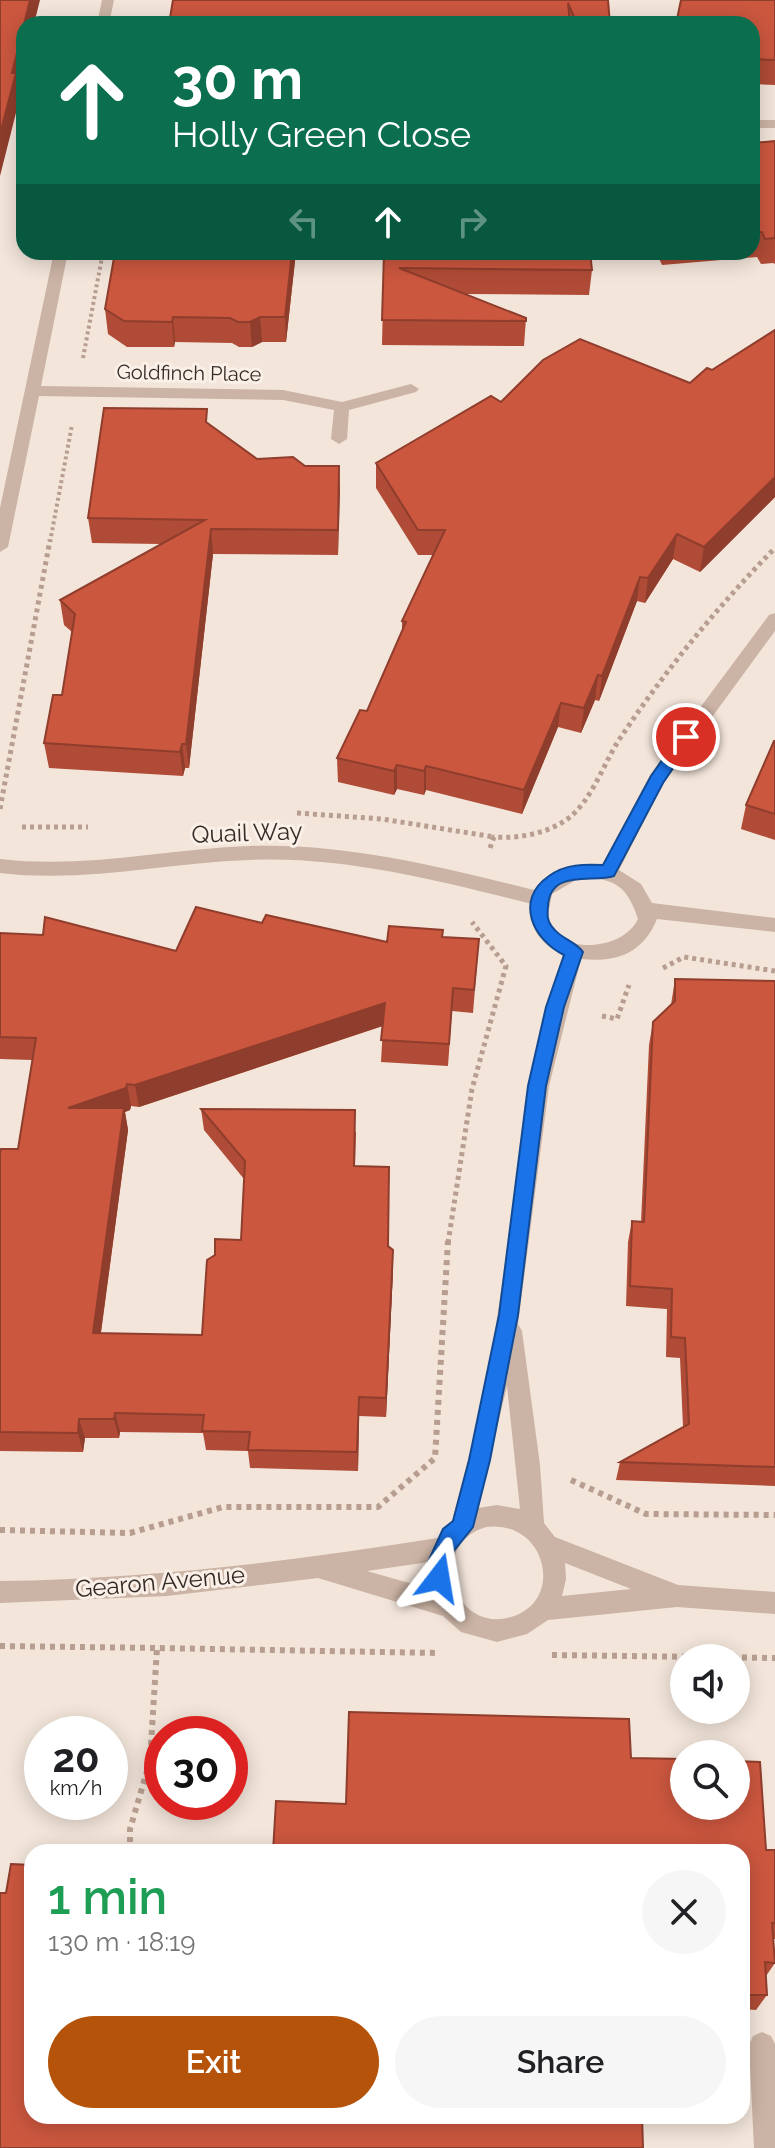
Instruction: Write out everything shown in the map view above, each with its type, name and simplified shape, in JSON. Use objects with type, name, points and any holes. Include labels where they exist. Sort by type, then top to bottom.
[{"type":"street","points":[[0,547],[59,260]]},
{"type":"street","name":"Goldfinch Place","points":[[34,391],[283,395],[342,407],[411,389]]},
{"type":"street","points":[[339,439],[342,407]]},
{"type":"street","points":[[608,872],[656,780],[775,619]]},
{"type":"street","name":"Quail Way","points":[[0,866],[93,869],[227,854],[291,852],[462,880],[540,899]]},
{"type":"street","points":[[581,870],[608,872],[636,890],[646,910],[645,926],[626,947],[592,955],[574,952],[558,944],[545,932],[538,918],[540,899],[552,882],[565,875],[581,870]]},
{"type":"street","points":[[646,910],[775,925]]},
{"type":"street","points":[[462,1527],[509,1315],[537,1086],[555,1007],[574,952]]},
{"type":"street","points":[[509,1315],[541,1537],[556,1577],[553,1594],[545,1609]]},
{"type":"street","points":[[677,1596],[541,1537],[514,1519],[497,1516],[479,1518],[462,1527],[451,1536],[439,1562],[442,1593],[451,1607],[464,1619],[480,1627],[499,1630],[516,1628],[545,1609],[677,1596],[775,1603]]},
{"type":"street","name":"Gearon Avenue","points":[[0,1592],[121,1589],[320,1568],[444,1548]]},
{"type":"street","name":"Gearon Avenue","points":[[320,1568],[451,1607]]},
{"type":"street","points":[[762,2045],[768,2148]]},
{"type":"path","points":[[83,359],[102,260]]},
{"type":"path","points":[[0,809],[72,424]]},
{"type":"path","points":[[485,860],[494,837],[515,840],[570,818],[620,738],[651,696],[741,582],[775,548]]},
{"type":"path","points":[[0,1530],[130,1533],[223,1507],[378,1507],[435,1458],[442,1298],[459,1163],[472,1089],[506,966],[462,910]]},
{"type":"path","points":[[656,971],[684,957],[775,971]]},
{"type":"path","points":[[602,1016],[617,1019],[629,985],[642,978]]},
{"type":"path","points":[[560,1475],[646,1514],[775,1515]]},
{"type":"path","points":[[0,1646],[443,1653]]},
{"type":"path","points":[[130,1844],[130,1829],[150,1761],[157,1648]]},
{"type":"path","points":[[538,1655],[775,1658]]},
{"type":"building","points":[[0,0],[30,0],[26,16],[16,16],[16,57],[12,73],[16,73],[0,134]]},
{"type":"building","points":[[173,0],[608,0],[609,16],[574,16],[568,3],[569,16],[170,16]]},
{"type":"building","points":[[681,0],[775,0],[775,60],[760,59],[760,16],[678,16]]},
{"type":"building","points":[[775,141],[775,238],[765,239],[760,232],[760,142]]},
{"type":"building","points":[[114,260],[291,260],[285,317],[260,317],[250,322],[230,318],[173,317],[172,322],[124,321],[105,309]]},
{"type":"building","points":[[384,260],[591,260],[592,270],[399,268],[526,318],[526,321],[382,320]]},
{"type":"building","points":[[775,330],[775,477],[704,547],[677,534],[648,578],[640,577],[602,676],[598,675],[584,708],[561,703],[524,790],[426,766],[424,771],[397,765],[394,771],[337,758],[360,710],[367,711],[406,622],[402,621],[445,530],[418,530],[376,463],[491,396],[501,402],[543,360],[580,339],[690,383],[707,368],[712,370]]},
{"type":"building","points":[[104,408],[207,409],[206,422],[257,459],[293,457],[305,466],[339,466],[338,530],[211,529],[186,744],[182,744],[180,752],[44,743],[53,695],[62,695],[75,614],[60,600],[205,520],[88,518]]},
{"type":"building","points":[[775,741],[775,814],[746,805]]},
{"type":"building","points":[[196,907],[262,923],[266,915],[387,942],[389,926],[443,930],[442,937],[479,939],[474,990],[453,988],[449,1044],[381,1040],[385,1003],[135,1085],[127,1084],[126,1088],[68,1108],[124,1108],[93,1333],[202,1335],[207,1260],[215,1255],[215,1239],[241,1240],[245,1161],[201,1109],[355,1110],[354,1166],[389,1167],[388,1246],[393,1250],[386,1398],[359,1397],[357,1452],[248,1450],[250,1432],[202,1431],[204,1415],[115,1413],[114,1419],[79,1419],[78,1433],[0,1432],[0,1153],[1,1149],[18,1149],[36,1038],[0,1037],[0,933],[43,935],[45,917],[176,951]]},
{"type":"building","points":[[675,979],[775,981],[775,1467],[620,1462],[689,1424],[685,1338],[671,1337],[672,1289],[630,1286],[632,1221],[644,1222],[653,1022],[675,1001]]},
{"type":"building","points":[[349,1712],[629,1719],[631,1758],[670,1759],[670,1820],[750,1820],[750,1762],[760,1762],[766,1850],[775,1850],[775,1923],[772,1923],[775,1963],[765,1962],[767,1995],[750,1995],[750,1844],[273,1844],[276,1801],[346,1804]]},
{"type":"building","points":[[11,1864],[24,1865],[24,2124],[642,2124],[643,2148],[0,2148],[0,1893],[6,1893]]},
{"type":"route","points":[[439,1578],[439,1562],[444,1548],[451,1536],[462,1527],[479,1460],[509,1315],[527,1148],[537,1086],[555,1007],[574,952],[558,944],[545,932],[538,918],[540,899],[552,882],[565,875],[581,870],[608,872],[656,780],[686,737]]}]
